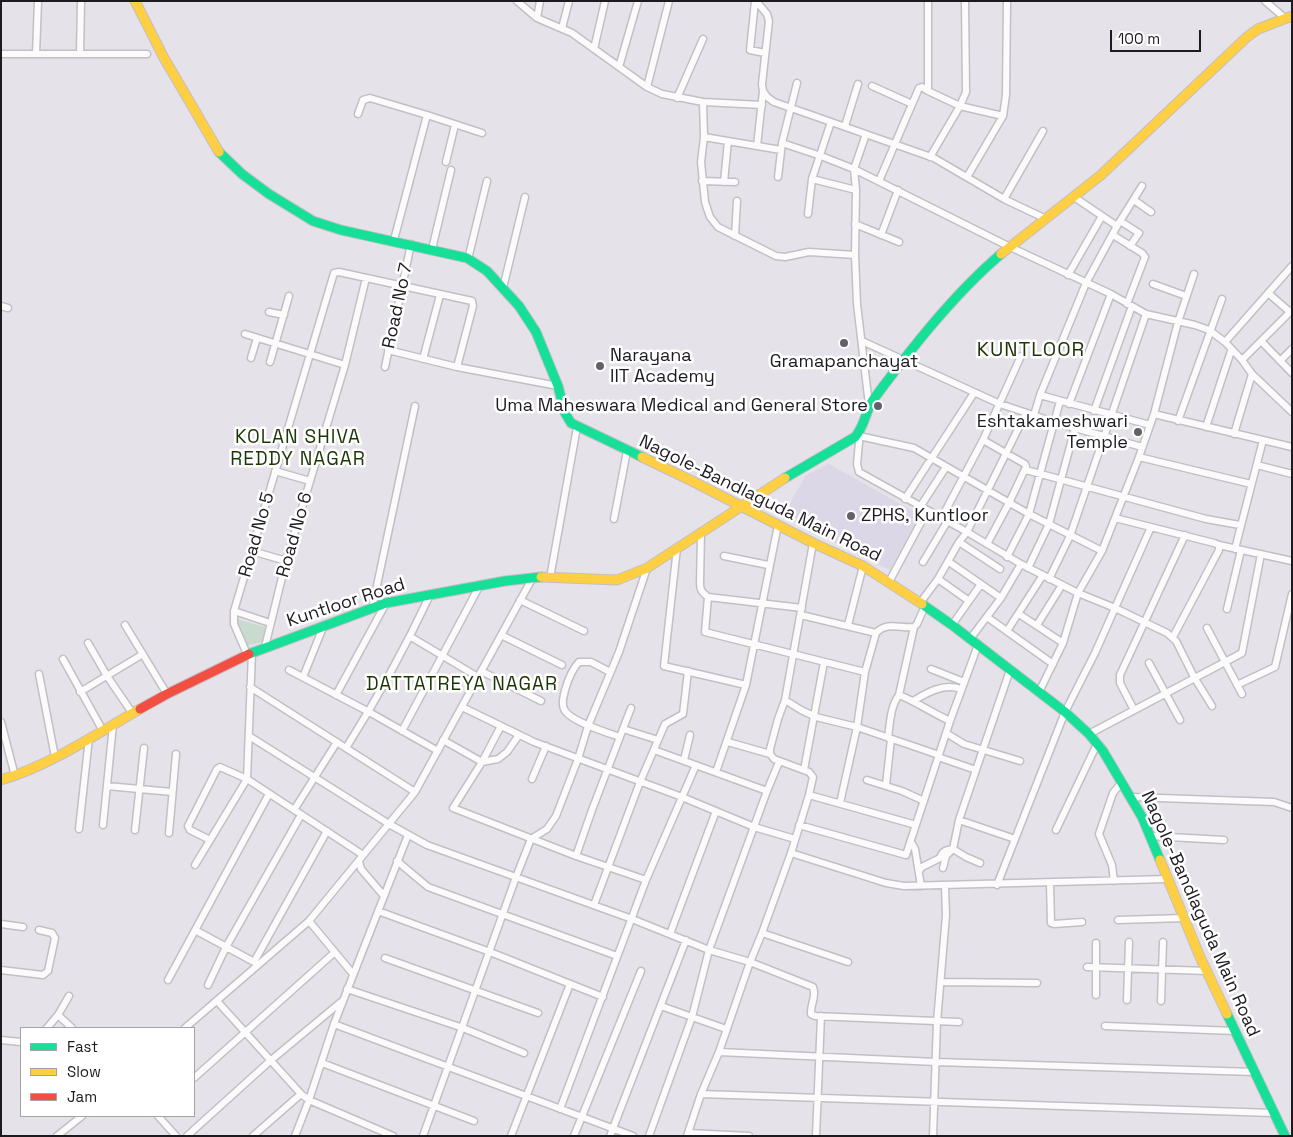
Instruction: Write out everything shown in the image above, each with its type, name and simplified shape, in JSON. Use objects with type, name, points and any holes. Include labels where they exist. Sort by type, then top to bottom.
[{"type":"street","points":[[36,54],[38,1]]},
{"type":"street","points":[[80,54],[81,1]]},
{"type":"street","points":[[135,1],[164,58],[217,150],[242,174],[268,194],[314,221],[341,230],[394,240],[468,259],[488,271],[520,306],[536,332],[558,386],[565,413],[571,423],[577,428],[550,578]]},
{"type":"street","points":[[517,1],[537,18],[572,33],[647,87],[662,94],[703,102],[762,105]]},
{"type":"street","points":[[537,18],[540,1]]},
{"type":"street","points":[[562,28],[569,1]]},
{"type":"street","points":[[594,49],[605,1]]},
{"type":"street","points":[[619,67],[638,1]]},
{"type":"street","points":[[647,87],[669,1]]},
{"type":"street","points":[[756,1],[750,50],[765,52]]},
{"type":"street","points":[[756,1],[764,8],[769,21],[757,146]]},
{"type":"street","points":[[928,1],[928,91]]},
{"type":"street","points":[[930,157],[960,106],[966,92],[965,1]]},
{"type":"street","points":[[967,177],[1003,116],[1006,95],[1007,1]]},
{"type":"street","points":[[1265,1],[1289,17]]},
{"type":"street","points":[[869,405],[906,360],[1008,246],[1102,174],[1247,37],[1258,29],[1289,17]]},
{"type":"street","points":[[677,98],[703,39]]},
{"type":"street","points":[[1,54],[147,54]]},
{"type":"street","points":[[778,177],[781,146],[797,83]]},
{"type":"street","points":[[845,126],[858,84]]},
{"type":"street","points":[[872,86],[912,104]]},
{"type":"street","points":[[879,181],[919,88],[922,87],[960,106],[1003,116]]},
{"type":"street","points":[[763,91],[774,102],[930,157],[1004,199],[1044,218]]},
{"type":"street","points":[[358,114],[363,100],[370,98],[482,133]]},
{"type":"street","points":[[703,102],[702,181],[705,202],[712,221],[718,227],[776,256],[784,257],[809,252],[854,255]]},
{"type":"street","points":[[394,240],[427,115]]},
{"type":"street","points":[[808,214],[812,179],[831,122]]},
{"type":"street","points":[[446,162],[455,125]]},
{"type":"street","points":[[1004,199],[1044,130]]},
{"type":"street","points":[[866,134],[854,169],[856,190],[854,255],[857,304],[869,405],[859,434],[857,464],[859,472],[1028,568],[1167,633],[1173,637],[1212,706]]},
{"type":"street","points":[[704,137],[757,146],[781,146],[821,156],[898,190],[1008,246],[1110,294],[1146,314],[1196,325],[1209,330],[1225,342],[1252,374],[1292,412]]},
{"type":"street","points":[[724,182],[728,141]]},
{"type":"street","points":[[432,249],[451,170]]},
{"type":"street","points":[[812,179],[856,190]]},
{"type":"street","points":[[468,259],[487,181]]},
{"type":"street","points":[[702,181],[734,182]]},
{"type":"street","points":[[1034,415],[1040,395],[1086,284],[1142,186]]},
{"type":"street","points":[[881,235],[898,190]]},
{"type":"street","points":[[503,288],[524,197]]},
{"type":"street","points":[[1074,197],[1102,216],[1139,233],[1130,246]]},
{"type":"street","points":[[1134,200],[1151,212]]},
{"type":"street","points":[[735,236],[737,201]]},
{"type":"street","points":[[1068,275],[1102,216]]},
{"type":"street","points":[[854,224],[899,242]]},
{"type":"street","points":[[1094,411],[1145,257],[1142,253],[1113,235]]},
{"type":"street","name":"Road No 7","points":[[385,367],[411,244]]},
{"type":"street","points":[[1225,342],[1292,266]]},
{"type":"street","name":"Road No 5","points":[[250,653],[234,624],[234,611],[334,273],[340,272],[366,278]]},
{"type":"street","points":[[1039,692],[1063,643],[1078,593],[1102,551],[1139,458],[1154,414],[1178,322],[1194,274]]},
{"type":"street","points":[[366,278],[471,300],[473,304],[456,366]]},
{"type":"street","name":"Road No 6","points":[[265,647],[286,561],[345,365],[366,278]]},
{"type":"street","points":[[1153,284],[1186,296]]},
{"type":"street","points":[[1242,360],[1291,311],[1268,292]]},
{"type":"street","points":[[1069,404],[1110,294]]},
{"type":"street","points":[[423,359],[440,295]]},
{"type":"street","points":[[270,362],[289,296]]},
{"type":"street","points":[[1178,421],[1209,330],[1222,299]]},
{"type":"street","points":[[269,312],[284,316]]},
{"type":"street","points":[[1007,632],[1046,577],[1070,536],[1146,314]]},
{"type":"street","points":[[245,334],[345,365]]},
{"type":"street","points":[[251,358],[257,338]]},
{"type":"street","points":[[862,341],[1000,404],[1054,422],[1142,447]]},
{"type":"street","points":[[1262,342],[1292,373]]},
{"type":"street","points":[[1280,361],[1292,349]]},
{"type":"street","points":[[388,350],[456,366],[558,386]]},
{"type":"street","points":[[1206,427],[1232,350]]},
{"type":"street","points":[[923,562],[983,440],[1021,356]]},
{"type":"street","points":[[1234,434],[1252,374]]},
{"type":"street","points":[[905,499],[974,393]]},
{"type":"street","points":[[1040,395],[1150,425]]},
{"type":"street","points":[[1007,557],[1029,514],[1060,401]]},
{"type":"street","points":[[372,609],[415,406]]},
{"type":"street","points":[[886,786],[891,712],[899,695],[914,627],[917,624],[923,604],[966,532],[1026,413]]},
{"type":"street","points":[[1154,414],[1292,447]]},
{"type":"street","name":"Nagole-Bandlaguda Main Road","points":[[577,428],[692,481],[813,543],[863,566],[952,625],[1065,712],[1089,734],[1122,782],[1142,817],[1184,918],[1285,1136]]},
{"type":"street","points":[[1028,568],[1049,524],[1075,428]]},
{"type":"street","points":[[859,434],[914,448],[987,491],[1070,536],[1102,551]]},
{"type":"street","name":"Kuntloor Road","points":[[1,780],[15,776],[55,757],[167,694],[250,653],[386,604],[480,585],[533,577],[616,580],[628,576],[646,568],[779,482],[859,434]]},
{"type":"street","points":[[983,440],[1025,464],[1026,470],[987,544]]},
{"type":"street","points":[[1228,609],[1240,525],[1264,440]]},
{"type":"street","points":[[614,519],[627,451]]},
{"type":"street","points":[[1139,458],[1251,484]]},
{"type":"street","points":[[1256,465],[1292,474]]},
{"type":"street","points":[[920,507],[946,467]]},
{"type":"street","points":[[1026,470],[1206,519],[1240,525]]},
{"type":"street","points":[[275,471],[310,481]]},
{"type":"street","points":[[889,582],[928,511]]},
{"type":"street","points":[[1115,518],[1219,545],[1292,561]]},
{"type":"street","points":[[716,772],[728,742],[746,685],[763,603],[768,565],[778,525]]},
{"type":"street","points":[[998,885],[1065,712],[1095,653],[1152,527]]},
{"type":"street","points":[[701,532],[700,590],[708,597],[763,603],[801,611],[876,633]]},
{"type":"street","points":[[1134,710],[1119,678],[1185,535]]},
{"type":"street","points":[[959,542],[1000,569]]},
{"type":"street","points":[[770,754],[778,719],[785,700],[813,543]]},
{"type":"street","points":[[1173,637],[1219,550],[1219,545]]},
{"type":"street","points":[[677,547],[664,666],[746,685]]},
{"type":"street","points":[[252,550],[286,561]]},
{"type":"street","points":[[1089,734],[1242,653],[1261,554]]},
{"type":"street","points":[[724,556],[768,565]]},
{"type":"street","points":[[949,562],[1001,598]]},
{"type":"street","points":[[800,825],[904,855],[907,853],[962,689],[974,642],[987,617],[1001,598],[1021,564]]},
{"type":"street","points":[[848,625],[863,566]]},
{"type":"street","points":[[423,1136],[516,877],[531,839],[547,829],[556,816],[578,759],[588,726],[619,652],[646,568]]},
{"type":"street","points":[[186,1027],[217,1001],[256,963],[309,921],[415,792],[533,577]]},
{"type":"street","points":[[938,579],[969,601]]},
{"type":"street","points":[[952,625],[981,584]]},
{"type":"street","points":[[402,731],[480,585]]},
{"type":"street","points":[[1037,625],[1062,585]]},
{"type":"street","points":[[1238,685],[1275,667],[1292,594]]},
{"type":"street","points":[[346,748],[369,712],[410,637],[430,595]]},
{"type":"street","points":[[708,597],[705,632],[865,672]]},
{"type":"street","points":[[520,600],[584,631]]},
{"type":"street","points":[[336,695],[386,604]]},
{"type":"street","points":[[234,611],[270,624]]},
{"type":"street","points":[[1019,614],[1063,643]]},
{"type":"street","points":[[987,617],[1053,664]]},
{"type":"street","points":[[125,625],[167,694]]},
{"type":"street","points":[[303,678],[324,625]]},
{"type":"street","points":[[840,803],[857,727],[865,672],[876,633],[880,628],[892,625],[914,627]]},
{"type":"street","points":[[1207,628],[1242,694]]},
{"type":"street","points":[[501,635],[562,665]]},
{"type":"street","points":[[410,637],[442,656],[540,701]]},
{"type":"street","points":[[88,643],[132,714]]},
{"type":"street","points":[[195,865],[247,779],[250,653]]},
{"type":"street","points":[[80,692],[143,654]]},
{"type":"street","points":[[63,659],[103,731]]},
{"type":"street","points":[[610,672],[591,662],[579,662],[574,666],[562,702],[566,713],[588,726],[620,737]]},
{"type":"street","points":[[804,770],[824,662]]},
{"type":"street","points":[[1149,663],[1180,720]]},
{"type":"street","points":[[931,669],[964,682]]},
{"type":"street","points":[[289,670],[438,751]]},
{"type":"street","points":[[943,868],[946,856],[953,849],[959,820],[1010,670]]},
{"type":"street","points":[[594,905],[640,782],[665,724],[683,714],[688,671]]},
{"type":"street","points":[[39,674],[55,757]]},
{"type":"street","points":[[250,686],[415,792]]},
{"type":"street","points":[[913,701],[933,690],[955,687],[962,689]]},
{"type":"street","points":[[899,695],[950,721]]},
{"type":"street","points":[[785,700],[813,716],[857,727],[976,770]]},
{"type":"street","points":[[462,707],[578,759],[682,797],[754,827],[795,839]]},
{"type":"street","points":[[576,856],[631,708]]},
{"type":"street","points":[[1,722],[15,776]]},
{"type":"street","points":[[103,825],[113,725]]},
{"type":"street","points":[[501,726],[482,762],[452,808],[576,856],[646,880]]},
{"type":"street","points":[[623,729],[658,740]]},
{"type":"street","points":[[946,733],[964,744],[983,748],[1020,761]]},
{"type":"street","points":[[443,740],[482,762],[498,759],[507,752],[519,734]]},
{"type":"street","points":[[249,736],[408,836],[427,845],[632,919],[709,950],[750,962],[813,987],[815,996],[810,1011],[811,1014],[959,1022]]},
{"type":"street","points":[[684,760],[690,736]]},
{"type":"street","points":[[80,829],[89,738]]},
{"type":"street","points":[[294,810],[337,742]]},
{"type":"street","points":[[728,742],[770,754],[779,762],[809,772],[813,777],[810,795],[791,854],[687,1134],[749,1136]]},
{"type":"street","points":[[1056,830],[1097,744]]},
{"type":"street","points":[[532,779],[546,746]]},
{"type":"street","points":[[135,830],[144,748]]},
{"type":"street","points":[[654,750],[767,791]]},
{"type":"street","points":[[169,833],[176,754]]},
{"type":"street","points":[[649,1136],[692,1017],[709,950],[779,762]]},
{"type":"street","points":[[560,1109],[646,880],[696,765]]},
{"type":"street","points":[[210,840],[190,830],[188,826],[217,769],[220,767],[247,779],[327,832],[361,858]]},
{"type":"street","points":[[867,780],[902,791],[924,801]]},
{"type":"street","points":[[1114,881],[1112,865],[1100,834],[1100,829],[1113,793],[1122,782]]},
{"type":"street","points":[[107,786],[172,792]]},
{"type":"street","points":[[168,980],[269,794]]},
{"type":"street","points":[[810,795],[916,826]]},
{"type":"street","points":[[1130,797],[1274,802],[1292,807]]},
{"type":"street","points":[[670,934],[716,812]]},
{"type":"street","points":[[208,985],[226,947],[301,815]]},
{"type":"street","points":[[959,820],[1015,839]]},
{"type":"street","points":[[256,963],[327,832]]},
{"type":"street","points":[[295,1136],[347,989],[408,836]]},
{"type":"street","points":[[1151,836],[1224,840]]},
{"type":"street","points":[[911,842],[915,849],[921,886]]},
{"type":"street","points":[[919,871],[922,867],[940,858],[941,854],[945,851],[953,849],[980,863]]},
{"type":"street","points":[[791,854],[886,883],[904,886],[1168,880]]},
{"type":"street","points":[[361,858],[361,869],[384,896]]},
{"type":"street","points":[[397,861],[428,887],[617,956]]},
{"type":"street","points":[[1050,883],[1051,923],[1082,922]]},
{"type":"street","points":[[934,1136],[937,1022],[945,932],[945,886]]},
{"type":"street","points":[[378,911],[490,952],[603,997]]},
{"type":"street","points":[[1118,920],[1184,918]]},
{"type":"street","points":[[309,921],[353,974]]},
{"type":"street","points":[[1,924],[23,927]]},
{"type":"street","points":[[1,970],[43,974],[48,971],[55,938],[52,933],[39,930]]},
{"type":"street","points":[[195,930],[256,963]]},
{"type":"street","points":[[762,933],[848,962]]},
{"type":"street","points":[[610,1136],[686,940]]},
{"type":"street","points":[[1127,1000],[1129,942]]},
{"type":"street","points":[[1161,1001],[1162,942]]},
{"type":"street","points":[[1096,943],[1096,995]]},
{"type":"street","points":[[195,1077],[335,952]]},
{"type":"street","points":[[385,958],[538,1013]]},
{"type":"street","points":[[1087,967],[1208,971]]},
{"type":"street","points":[[574,1136],[580,1117],[641,971]]},
{"type":"street","points":[[941,982],[1037,983]]},
{"type":"street","points":[[511,1136],[570,984]]},
{"type":"street","points":[[347,989],[462,1028],[524,1053]]},
{"type":"street","points":[[48,1027],[58,1015],[69,996]]},
{"type":"street","points":[[217,1001],[300,1094],[309,1100],[393,1136]]},
{"type":"street","points":[[187,1136],[270,1061],[343,1001]]},
{"type":"street","points":[[661,1006],[726,1029]]},
{"type":"street","points":[[58,1015],[71,1027]]},
{"type":"street","points":[[816,1136],[821,1016]]},
{"type":"street","points":[[334,1024],[633,1136]]},
{"type":"street","points":[[1106,1026],[1235,1031]]},
{"type":"street","points":[[1,1040],[20,1042]]},
{"type":"street","points":[[719,1052],[936,1062],[1254,1072]]},
{"type":"street","points":[[322,1063],[474,1121]]},
{"type":"street","points":[[253,1136],[300,1094]]},
{"type":"street","points":[[702,1094],[1274,1113]]},
{"type":"street","points":[[57,1136],[81,1117]]},
{"type":"street","points":[[159,1117],[176,1136]]},
{"type":"shaded area","name":"ZPHS, Kuntloor","points":[[829,464],[920,515],[890,570],[782,517],[806,475]]},
{"type":"green space","points":[[237,619],[265,627],[262,642],[246,646]]},
{"type":"traffic: fast","points":[[219,152],[242,174],[269,194],[313,221],[341,230],[467,258],[487,271],[519,306],[536,332],[558,386],[565,413],[571,423],[642,457]]},
{"type":"traffic: fast","points":[[785,478],[855,437],[873,400],[917,342],[966,287],[1001,254]]},
{"type":"traffic: fast","points":[[249,654],[386,603],[505,581],[541,577]]},
{"type":"traffic: fast","points":[[922,604],[1065,712],[1089,734],[1103,751],[1142,817],[1160,860]]},
{"type":"traffic: fast","points":[[1227,1014],[1285,1136]]},
{"type":"traffic: slow","points":[[135,1],[164,58],[219,152]]},
{"type":"traffic: slow","points":[[1001,254],[1101,175],[1247,37],[1258,29],[1292,16]]},
{"type":"traffic: slow","points":[[642,457],[863,566],[922,604]]},
{"type":"traffic: slow","points":[[541,577],[617,580],[647,568],[785,478]]},
{"type":"traffic: slow","points":[[1,780],[37,767],[140,709]]},
{"type":"traffic: slow","points":[[1160,860],[1200,957],[1227,1014]]},
{"type":"traffic: jam","points":[[140,709],[249,654]]},
{"type":"place","name":"Gramapanchayat","points":[[844,343]]},
{"type":"place","name":"Narayana IIT Academy","points":[[600,366]]},
{"type":"place","name":"Uma Maheswara Medical and General Store","points":[[878,406]]},
{"type":"place","name":"Eshtakameshwari Temple","points":[[1138,432]]},
{"type":"place","name":"ZPHS, Kuntloor","points":[[851,516]]},
{"type":"district","name":"KUNTLOOR","points":[[1031,351]]},
{"type":"district","name":"KOLAN SHIVA REDDY NAGAR","points":[[298,449]]},
{"type":"district","name":"DATTATREYA NAGAR","points":[[462,685]]}]
